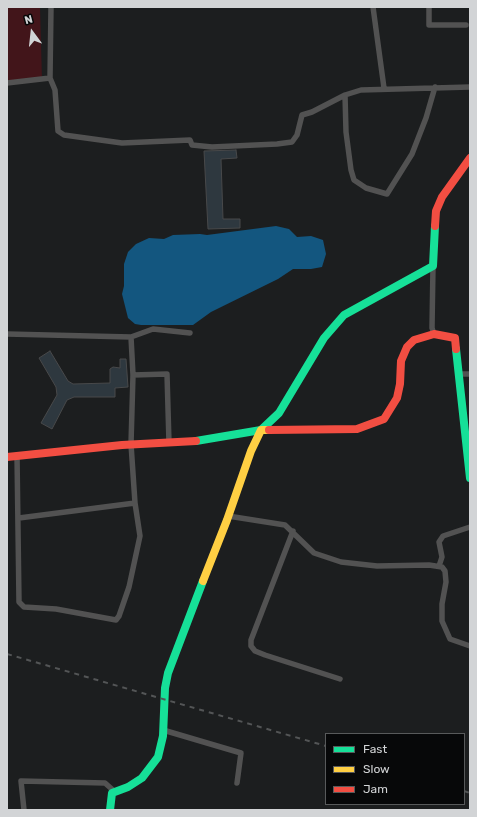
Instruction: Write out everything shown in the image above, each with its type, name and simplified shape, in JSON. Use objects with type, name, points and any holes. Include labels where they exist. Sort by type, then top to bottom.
[{"type":"street","points":[[51,7],[50,78],[55,90],[58,131],[64,135],[122,142],[190,140],[192,145],[212,147],[277,144],[292,142],[297,135],[302,115],[312,112],[345,94],[361,90],[384,88],[470,87]]},
{"type":"street","points":[[373,7],[384,88]]},
{"type":"street","points":[[429,7],[429,25],[466,25]]},
{"type":"street","points":[[7,83],[50,78]]},
{"type":"street","points":[[345,94],[346,132],[351,170],[354,180],[366,188],[387,194],[412,154],[428,113],[435,87]]},
{"type":"street","points":[[434,334],[432,328],[433,266],[436,211],[442,197],[470,158]]},
{"type":"street","points":[[110,810],[110,799],[114,791],[128,787],[148,772],[161,748],[164,730],[165,688],[168,673],[228,516],[251,451],[261,430],[279,413],[295,389],[324,338],[344,315],[433,266]]},
{"type":"street","points":[[7,334],[131,336],[153,329],[190,333]]},
{"type":"street","points":[[7,457],[131,444],[169,443],[214,439],[261,430],[330,431],[357,429],[384,419],[397,398],[400,384],[401,360],[407,347],[414,340],[434,334],[455,338],[470,478]]},
{"type":"street","points":[[17,455],[19,602],[24,607],[56,609],[116,620],[119,616],[129,587],[140,536],[135,503],[131,444],[133,375],[131,336]]},
{"type":"street","points":[[133,375],[167,374],[169,443]]},
{"type":"street","points":[[460,374],[470,374]]},
{"type":"street","points":[[19,518],[135,503]]},
{"type":"street","points":[[228,516],[285,525],[293,531],[314,553],[341,562],[377,566],[430,565],[442,567],[445,571],[442,622],[450,639],[470,646]]},
{"type":"street","points":[[439,566],[442,557],[439,542],[443,536],[470,527]]},
{"type":"street","points":[[293,531],[251,640],[251,646],[256,651],[265,655],[340,679]]},
{"type":"street","points":[[164,730],[241,753],[238,783]]},
{"type":"street","points":[[24,810],[21,781],[105,783],[114,791]]},
{"type":"shaded area","points":[[7,7],[40,7],[42,80],[7,81]]},
{"type":"water","points":[[276,226],[289,229],[297,237],[311,236],[323,240],[326,254],[322,267],[311,269],[293,269],[278,279],[211,312],[193,325],[141,325],[135,324],[128,318],[122,294],[124,286],[124,264],[128,252],[136,244],[149,238],[164,239],[173,235],[207,235]]},
{"type":"building","points":[[236,150],[237,158],[221,159],[223,219],[240,219],[240,228],[208,229],[204,151]]},
{"type":"building","points":[[50,351],[68,381],[73,384],[110,383],[110,369],[113,367],[120,368],[120,359],[126,359],[128,387],[115,388],[115,397],[74,397],[67,400],[52,429],[41,423],[57,395],[56,387],[39,358]]},
{"type":"railway","points":[[7,654],[325,746]]},
{"type":"railway","points":[[465,791],[470,793]]},
{"type":"traffic: fast","points":[[196,441],[261,430],[279,413],[324,338],[344,315],[433,266],[435,226]]},
{"type":"traffic: fast","points":[[456,349],[470,478]]},
{"type":"traffic: fast","points":[[110,810],[112,793],[128,787],[142,778],[158,757],[163,736],[165,688],[168,673],[203,581]]},
{"type":"traffic: slow","points":[[203,581],[227,520],[251,451],[261,430],[269,430]]},
{"type":"traffic: jam","points":[[435,226],[436,211],[442,197],[470,158]]},
{"type":"traffic: jam","points":[[269,430],[357,429],[384,419],[397,398],[400,384],[401,361],[407,347],[414,340],[434,334],[455,338],[456,349]]},
{"type":"traffic: jam","points":[[7,457],[122,445],[196,441]]}]
